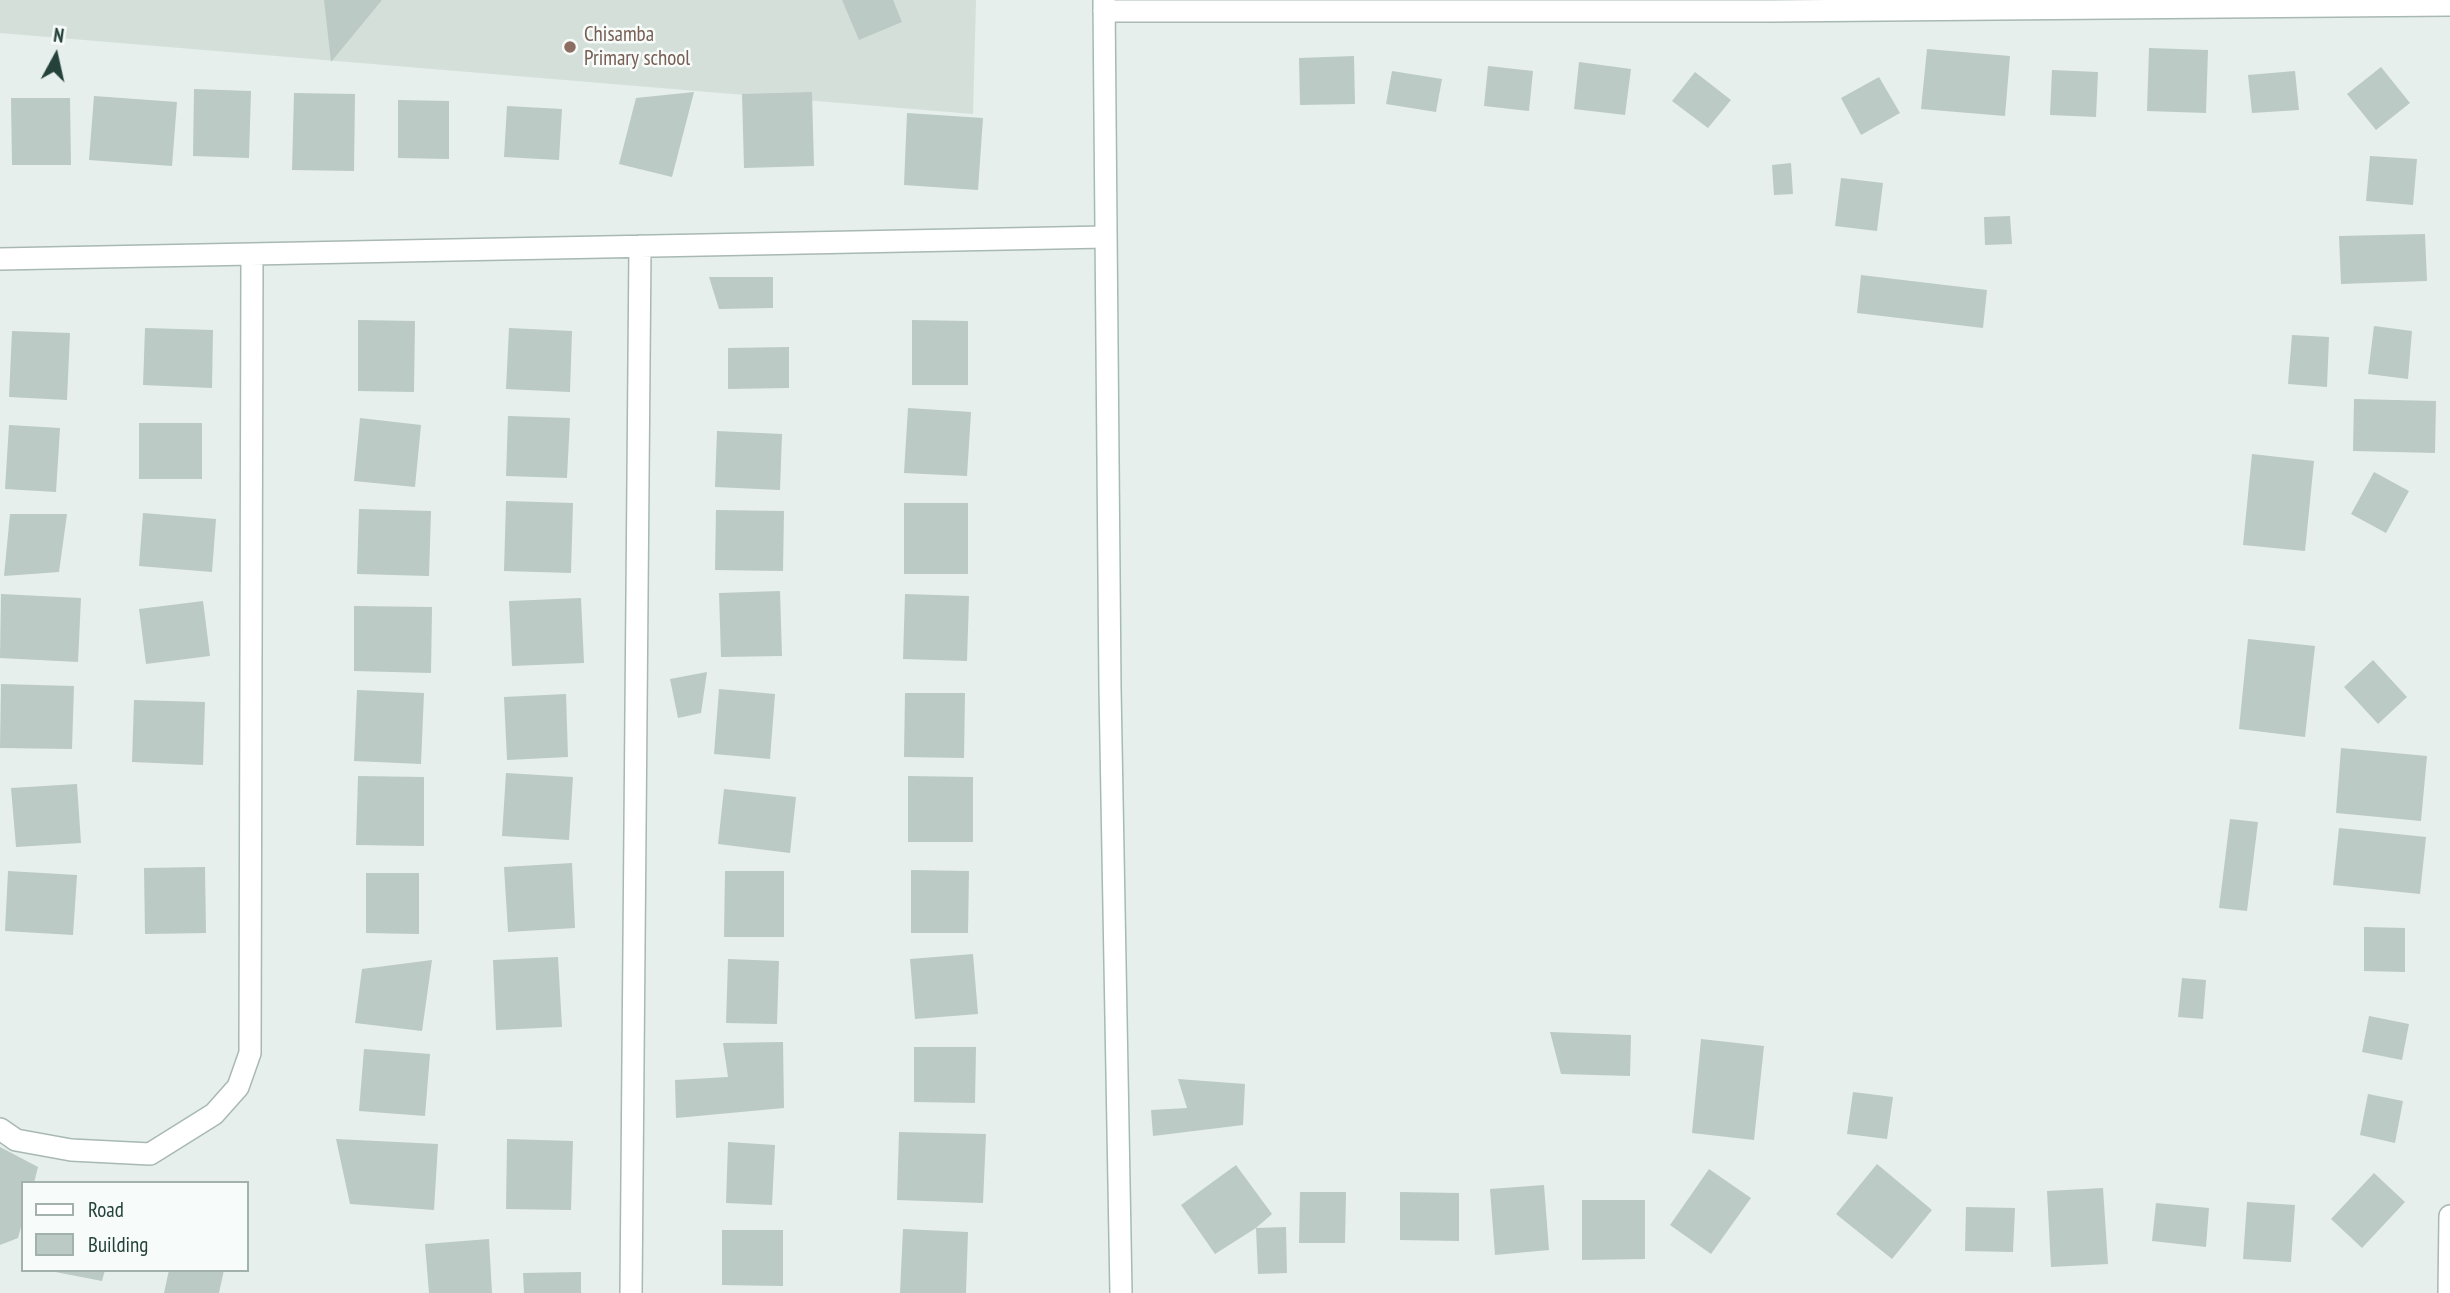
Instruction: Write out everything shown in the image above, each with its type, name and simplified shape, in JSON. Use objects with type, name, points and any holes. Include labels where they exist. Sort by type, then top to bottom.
[{"type":"street","points":[[1121,1293],[1104,6],[2450,5]]},
{"type":"street","points":[[0,259],[1105,237]]},
{"type":"street","points":[[631,1293],[640,246]]},
{"type":"street","points":[[0,1129],[16,1140],[71,1150],[150,1154],[214,1114],[237,1087],[250,1053],[253,256]]},
{"type":"street","points":[[2449,1293],[2450,1216]]},
{"type":"shaded area","name":"Chisamba Primary school","points":[[0,0],[976,0],[973,114],[0,33]]},
{"type":"building","points":[[324,0],[382,0],[331,62]]},
{"type":"building","points":[[842,0],[893,0],[902,22],[859,40]]},
{"type":"building","points":[[2149,48],[2208,50],[2206,113],[2147,111]]},
{"type":"building","points":[[1927,49],[2010,56],[2005,116],[1921,109]]},
{"type":"building","points":[[1354,56],[1355,104],[1300,105],[1299,58]]},
{"type":"building","points":[[1579,62],[1631,69],[1625,115],[1574,109]]},
{"type":"building","points":[[1488,66],[1533,71],[1529,111],[1484,106]]},
{"type":"building","points":[[2381,67],[2410,103],[2376,130],[2347,94]]},
{"type":"building","points":[[2052,70],[2098,72],[2096,117],[2050,115]]},
{"type":"building","points":[[1392,71],[1442,79],[1436,112],[1386,104]]},
{"type":"building","points":[[2295,71],[2299,110],[2252,113],[2248,75]]},
{"type":"building","points":[[1695,72],[1731,100],[1708,128],[1672,101]]},
{"type":"building","points":[[1879,77],[1900,113],[1861,135],[1841,98]]},
{"type":"building","points":[[194,89],[251,91],[249,158],[193,156]]},
{"type":"building","points":[[694,92],[672,177],[619,164],[636,98]]},
{"type":"building","points":[[812,92],[814,166],[744,168],[742,94]]},
{"type":"building","points":[[294,93],[355,94],[354,171],[292,170]]},
{"type":"building","points":[[94,96],[177,102],[172,166],[89,160]]},
{"type":"building","points":[[11,98],[70,98],[71,165],[12,165]]},
{"type":"building","points":[[398,100],[449,101],[449,159],[398,158]]},
{"type":"building","points":[[507,106],[562,109],[559,160],[504,157]]},
{"type":"building","points":[[907,113],[983,118],[978,190],[904,185]]},
{"type":"building","points":[[2370,156],[2417,159],[2413,205],[2366,201]]},
{"type":"building","points":[[1791,163],[1793,194],[1774,195],[1772,165]]},
{"type":"building","points":[[1841,178],[1883,183],[1877,231],[1835,226]]},
{"type":"building","points":[[2010,216],[2012,244],[1985,245],[1984,217]]},
{"type":"building","points":[[2425,234],[2427,281],[2341,284],[2339,236]]},
{"type":"building","points":[[1861,275],[1987,290],[1983,328],[1857,313]]},
{"type":"building","points":[[709,277],[773,277],[773,308],[719,309]]},
{"type":"building","points":[[358,320],[415,321],[414,392],[358,391]]},
{"type":"building","points":[[912,320],[968,321],[968,385],[912,385]]},
{"type":"building","points":[[2374,326],[2412,331],[2408,379],[2368,374]]},
{"type":"building","points":[[145,328],[213,330],[212,388],[143,385]]},
{"type":"building","points":[[509,328],[572,331],[570,392],[506,389]]},
{"type":"building","points":[[12,331],[70,333],[67,400],[9,397]]},
{"type":"building","points":[[2292,335],[2329,337],[2327,387],[2288,384]]},
{"type":"building","points":[[789,347],[789,388],[728,389],[728,348]]},
{"type":"building","points":[[2354,399],[2436,401],[2435,453],[2353,451]]},
{"type":"building","points":[[908,408],[971,412],[967,476],[904,473]]},
{"type":"building","points":[[508,416],[570,418],[567,478],[506,476]]},
{"type":"building","points":[[360,418],[421,425],[415,487],[354,481]]},
{"type":"building","points":[[139,423],[202,423],[202,479],[139,479]]},
{"type":"building","points":[[9,425],[60,428],[56,492],[5,489]]},
{"type":"building","points":[[717,431],[782,434],[780,490],[715,487]]},
{"type":"building","points":[[2252,454],[2314,461],[2305,551],[2243,545]]},
{"type":"building","points":[[2374,472],[2409,491],[2386,533],[2351,514]]},
{"type":"building","points":[[506,501],[573,503],[571,573],[504,571]]},
{"type":"building","points":[[904,503],[968,503],[968,574],[904,574]]},
{"type":"building","points":[[359,509],[431,511],[429,576],[357,574]]},
{"type":"building","points":[[716,510],[784,511],[783,571],[715,570]]},
{"type":"building","points":[[143,513],[216,519],[212,572],[139,566]]},
{"type":"building","points":[[10,514],[67,514],[59,572],[4,576]]},
{"type":"building","points":[[780,591],[782,656],[721,657],[719,593]]},
{"type":"building","points":[[1,594],[81,598],[78,662],[0,658]]},
{"type":"building","points":[[905,594],[969,596],[967,661],[903,659]]},
{"type":"building","points":[[581,598],[584,663],[512,666],[509,601]]},
{"type":"building","points":[[203,601],[210,656],[146,664],[139,609]]},
{"type":"building","points":[[354,606],[432,607],[431,673],[354,671]]},
{"type":"building","points":[[2248,639],[2315,646],[2305,737],[2239,729]]},
{"type":"building","points":[[2373,660],[2407,697],[2378,724],[2344,687]]},
{"type":"building","points":[[707,672],[701,713],[678,718],[670,679]]},
{"type":"building","points":[[1,684],[74,686],[72,749],[0,748]]},
{"type":"building","points":[[719,689],[775,694],[770,759],[714,754]]},
{"type":"building","points":[[357,690],[424,693],[421,764],[354,761]]},
{"type":"building","points":[[905,693],[965,693],[964,758],[904,757]]},
{"type":"building","points":[[566,694],[568,757],[507,760],[504,697]]},
{"type":"building","points":[[134,700],[205,702],[203,765],[132,762]]},
{"type":"building","points":[[2341,748],[2427,756],[2421,821],[2336,813]]},
{"type":"building","points":[[506,773],[573,777],[569,840],[502,836]]},
{"type":"building","points":[[358,776],[424,777],[424,846],[356,845]]},
{"type":"building","points":[[908,776],[973,777],[973,842],[908,842]]},
{"type":"building","points":[[77,784],[81,843],[16,847],[11,788]]},
{"type":"building","points":[[724,789],[796,797],[790,853],[718,844]]},
{"type":"building","points":[[2230,819],[2258,822],[2247,911],[2219,908]]},
{"type":"building","points":[[2339,828],[2426,837],[2420,894],[2333,885]]},
{"type":"building","points":[[572,863],[575,928],[508,932],[504,867]]},
{"type":"building","points":[[205,867],[206,933],[145,934],[144,868]]},
{"type":"building","points":[[911,870],[969,871],[968,933],[911,933]]},
{"type":"building","points":[[8,871],[77,875],[73,935],[5,931]]},
{"type":"building","points":[[725,871],[784,871],[784,937],[724,937]]},
{"type":"building","points":[[366,873],[419,873],[419,934],[366,933]]},
{"type":"building","points":[[2364,927],[2405,928],[2405,972],[2364,971]]},
{"type":"building","points":[[973,954],[978,1014],[915,1019],[910,959]]},
{"type":"building","points":[[558,957],[562,1027],[496,1030],[493,960]]},
{"type":"building","points":[[728,959],[779,961],[777,1024],[726,1023]]},
{"type":"building","points":[[432,960],[422,1031],[355,1023],[362,969]]},
{"type":"building","points":[[2182,978],[2206,980],[2203,1019],[2178,1017]]},
{"type":"building","points":[[2369,1016],[2409,1024],[2402,1060],[2362,1052]]},
{"type":"building","points":[[1550,1032],[1631,1035],[1630,1076],[1561,1074]]},
{"type":"building","points":[[1701,1039],[1764,1046],[1754,1140],[1692,1133]]},
{"type":"building","points":[[783,1042],[784,1108],[676,1118],[675,1080],[728,1077],[723,1043]]},
{"type":"building","points":[[914,1047],[976,1047],[975,1103],[914,1102]]},
{"type":"building","points":[[364,1049],[430,1054],[425,1116],[359,1111]]},
{"type":"building","points":[[1178,1079],[1245,1084],[1243,1125],[1153,1136],[1151,1110],[1187,1108]]},
{"type":"building","points":[[1853,1092],[1893,1097],[1887,1139],[1847,1134]]},
{"type":"building","points":[[2368,1094],[2403,1101],[2395,1143],[2360,1135]]},
{"type":"building","points":[[899,1132],[986,1134],[983,1203],[897,1200]]},
{"type":"building","points":[[336,1139],[438,1144],[434,1210],[350,1204]]},
{"type":"building","points":[[507,1139],[573,1141],[571,1210],[506,1209]]},
{"type":"building","points":[[728,1142],[775,1145],[772,1205],[726,1203]]},
{"type":"building","points":[[0,1147],[38,1167],[34,1181],[21,1181],[21,1227],[18,1238],[0,1245]]},
{"type":"building","points":[[1877,1164],[1932,1210],[1892,1259],[1836,1214]]},
{"type":"building","points":[[1236,1165],[1272,1214],[1256,1228],[1215,1254],[1181,1205]]},
{"type":"building","points":[[1709,1169],[1751,1198],[1711,1254],[1670,1225]]},
{"type":"building","points":[[2374,1173],[2405,1202],[2362,1248],[2331,1219]]},
{"type":"building","points":[[1544,1185],[1549,1250],[1495,1255],[1490,1189]]},
{"type":"building","points":[[2103,1188],[2108,1264],[2051,1267],[2047,1191]]},
{"type":"building","points":[[1300,1192],[1346,1192],[1345,1243],[1299,1243]]},
{"type":"building","points":[[1400,1192],[1459,1193],[1459,1241],[1400,1240]]},
{"type":"building","points":[[1582,1200],[1645,1200],[1645,1259],[1582,1260]]},
{"type":"building","points":[[2247,1202],[2295,1205],[2291,1262],[2243,1259]]},
{"type":"building","points":[[2156,1203],[2209,1208],[2206,1247],[2152,1241]]},
{"type":"building","points":[[1966,1207],[2015,1208],[2013,1252],[1965,1251]]},
{"type":"building","points":[[1286,1227],[1287,1273],[1258,1274],[1256,1228]]},
{"type":"building","points":[[903,1229],[968,1232],[966,1293],[900,1293]]},
{"type":"building","points":[[722,1230],[783,1230],[783,1286],[722,1285]]},
{"type":"building","points":[[489,1239],[492,1293],[429,1293],[425,1244]]},
{"type":"building","points":[[55,1272],[104,1272],[102,1281]]},
{"type":"building","points":[[169,1272],[224,1272],[219,1293],[164,1293]]},
{"type":"building","points":[[581,1272],[581,1293],[524,1293],[523,1273]]},
{"type":"place","name":"Chisamba Primary school","points":[[570,47]]}]
